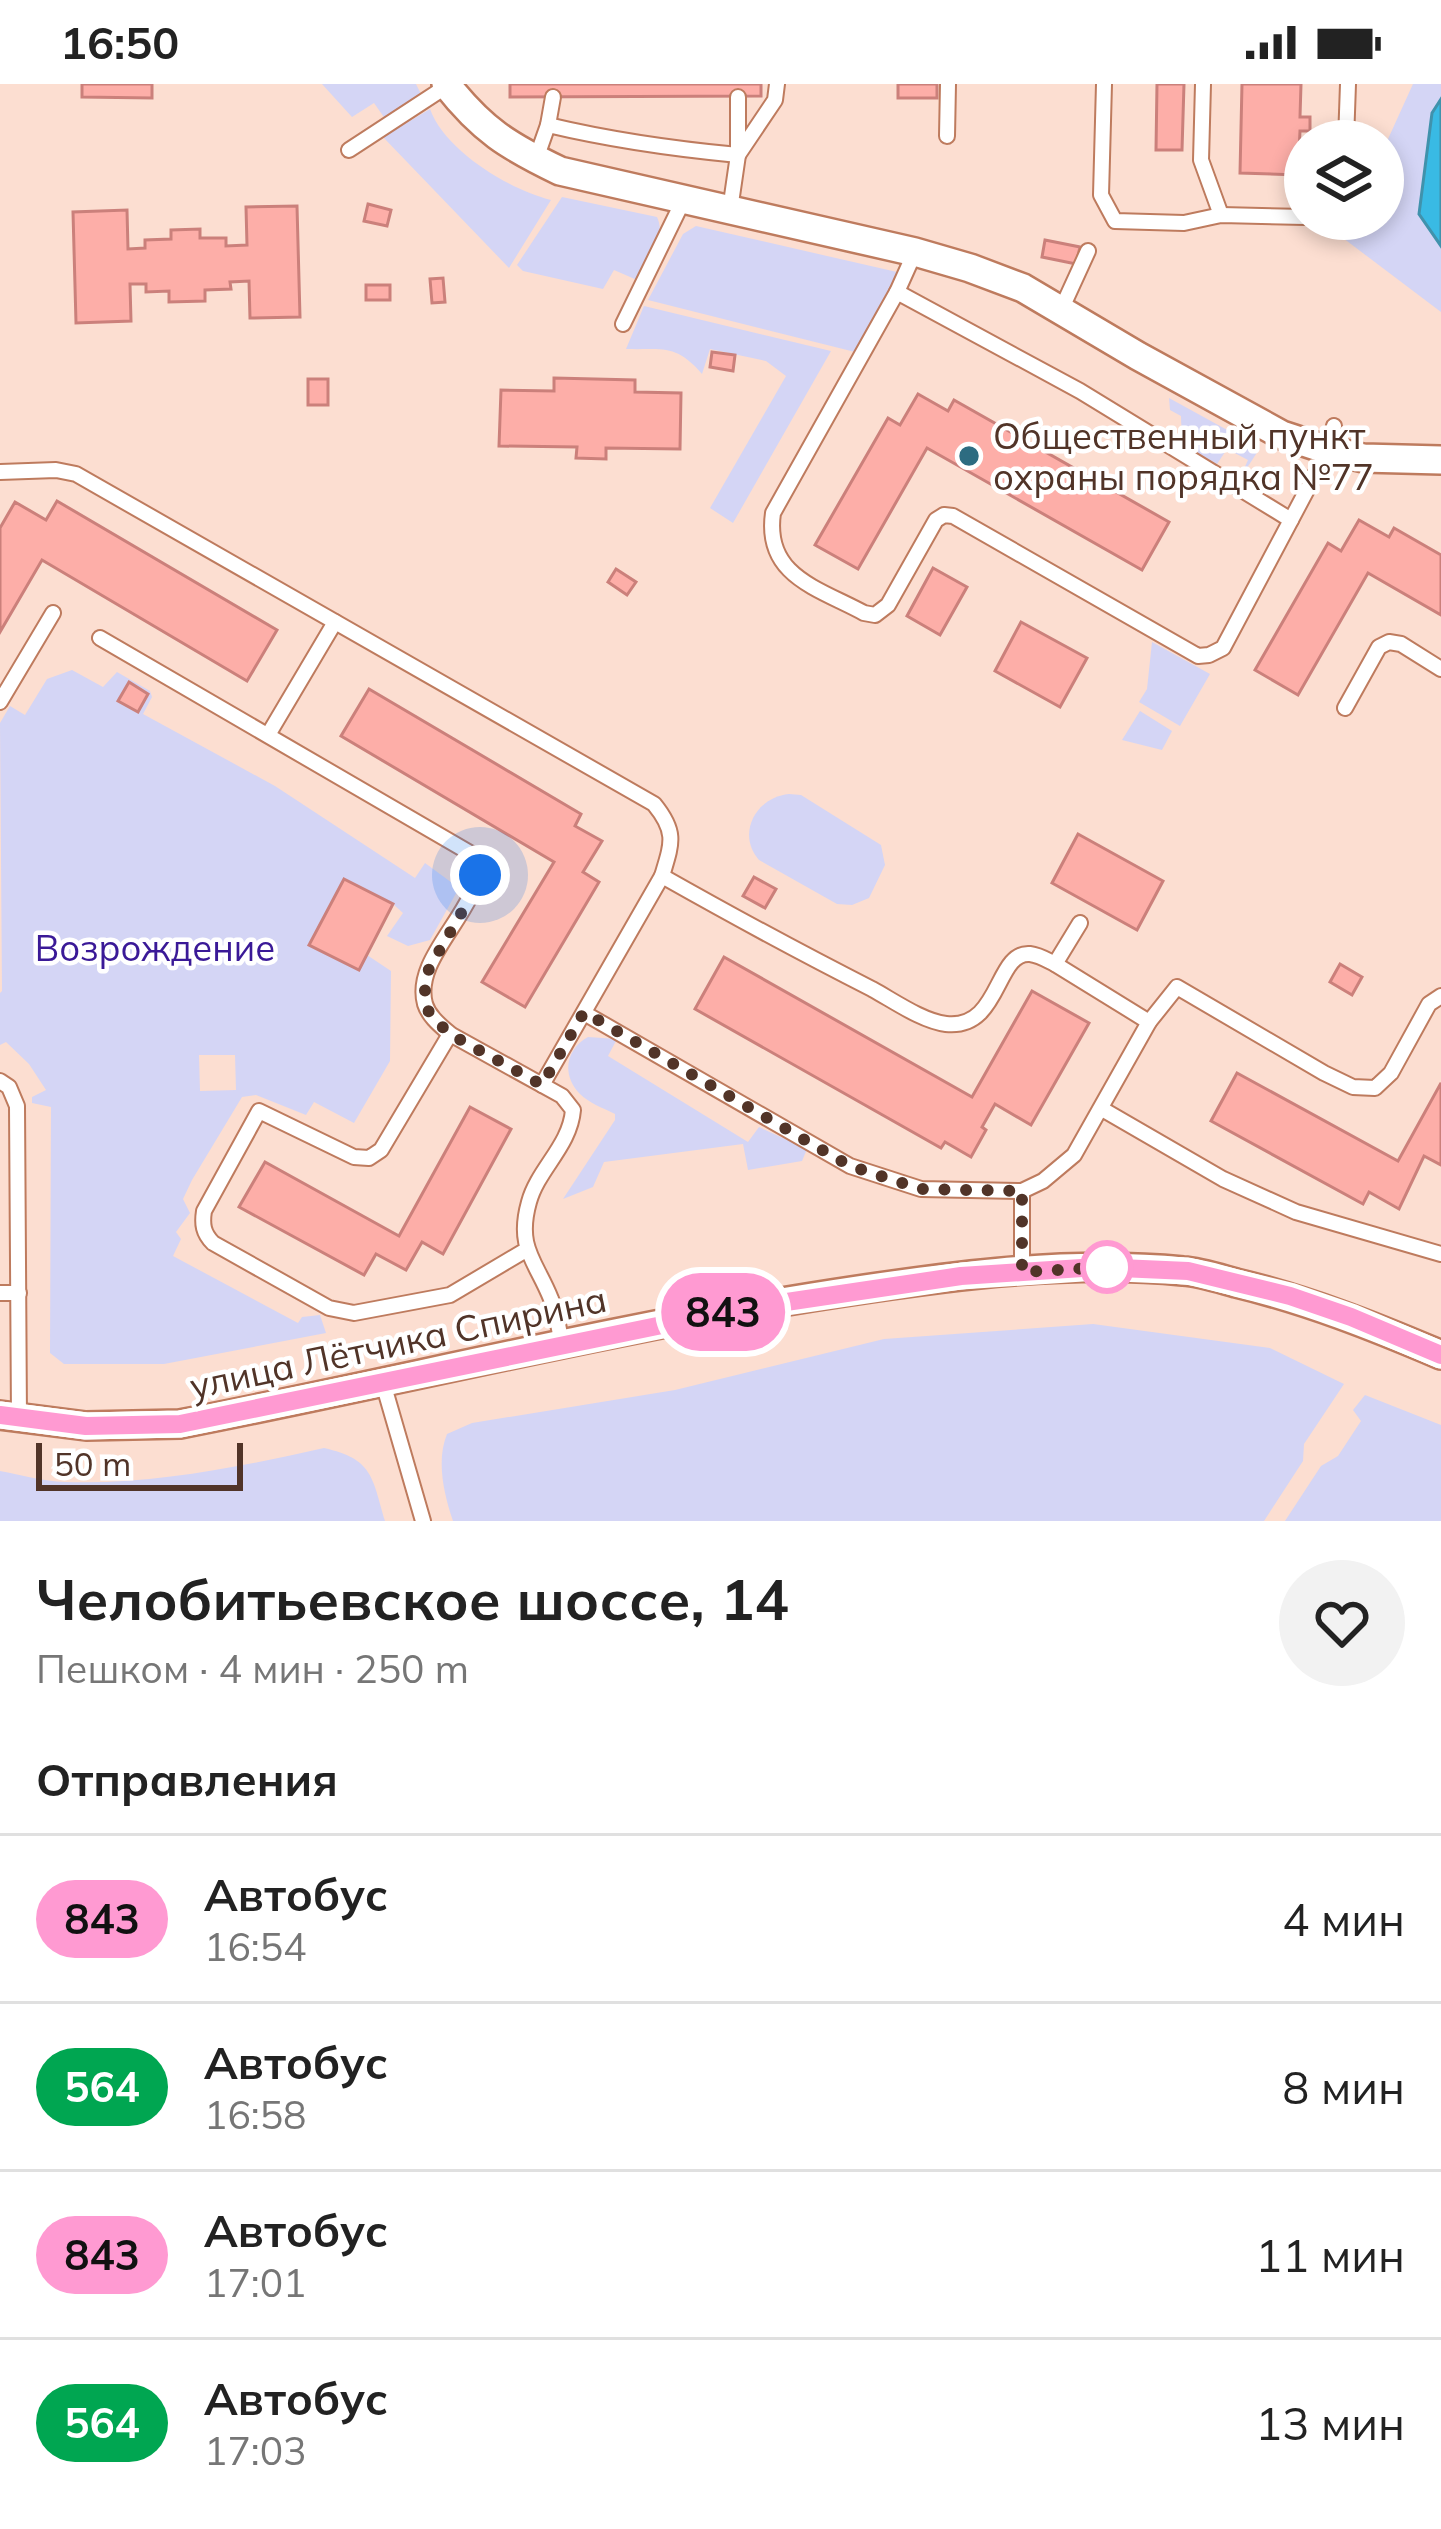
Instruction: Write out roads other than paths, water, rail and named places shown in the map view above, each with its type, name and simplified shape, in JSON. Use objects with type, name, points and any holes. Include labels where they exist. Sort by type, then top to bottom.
[{"type":"street","points":[[446,85],[478,122],[513,148],[560,171],[970,268],[1023,288],[1282,435],[1331,438],[1364,458],[1441,460]]},
{"type":"street","name":"улица Лётчика Спирина","points":[[9,1417],[86,1426],[180,1424],[740,1309],[898,1283],[1097,1267],[1188,1271],[1290,1296],[1441,1354]]},
{"type":"lane","points":[[738,155],[775,100],[778,84]]},
{"type":"lane","points":[[947,136],[948,84]]},
{"type":"lane","points":[[1104,84],[1101,195],[1115,221],[1184,223],[1221,215],[1284,216]]},
{"type":"lane","points":[[1203,84],[1201,160],[1221,215]]},
{"type":"lane","points":[[1347,120],[1348,84]]},
{"type":"lane","points":[[349,150],[446,85]]},
{"type":"lane","points":[[536,159],[553,97]]},
{"type":"lane","points":[[730,210],[738,155],[738,97]]},
{"type":"lane","points":[[548,125],[639,144],[738,155]]},
{"type":"lane","points":[[623,324],[684,199]]},
{"type":"lane","points":[[1061,310],[1088,251]]},
{"type":"lane","points":[[915,252],[773,513],[770,530],[777,558],[787,570],[864,613],[874,615],[888,605],[936,520],[953,516],[1198,656],[1209,656],[1223,649],[1331,438]]},
{"type":"lane","points":[[897,292],[1080,391],[1291,520]]},
{"type":"lane","points":[[0,472],[76,474],[654,804],[669,823],[670,851],[662,876],[542,1085]]},
{"type":"lane","points":[[0,702],[53,613]]},
{"type":"lane","points":[[268,735],[334,622]]},
{"type":"lane","points":[[100,638],[479,861],[477,886],[425,978],[425,1004],[450,1034],[562,1096],[573,1110],[572,1128],[529,1199],[526,1250],[552,1301],[562,1345]]},
{"type":"lane","points":[[1346,708],[1379,647],[1389,641],[1441,669]]},
{"type":"lane","points":[[662,876],[938,1023],[970,1023],[982,1014],[1014,960],[1023,954],[1055,964],[1148,1022]]},
{"type":"lane","points":[[1055,964],[1080,922]]},
{"type":"lane","points":[[584,1012],[850,1166],[921,1189],[1022,1191],[1043,1181],[1074,1155],[1148,1022],[1177,988],[1324,1073],[1353,1087],[1375,1088],[1391,1073],[1429,1004],[1441,996]]},
{"type":"lane","points":[[450,1034],[381,1150],[369,1158],[354,1157],[259,1111],[204,1211],[202,1224],[213,1243],[329,1308],[354,1313],[450,1295],[526,1250]]},
{"type":"lane","points":[[0,1081],[9,1087],[17,1106],[19,1293],[9,1417]]},
{"type":"lane","points":[[1102,1108],[1223,1180],[1296,1212],[1441,1254]]},
{"type":"lane","points":[[1022,1191],[1022,1272]]},
{"type":"lane","points":[[0,1293],[19,1293]]},
{"type":"lane","points":[[383,1383],[423,1521]]},
{"type":"water","points":[[1441,99],[1441,246],[1419,214],[1432,113]]},
{"type":"place","name":"Общественный пункт охраны порядка №77","points":[[969,456]]},
{"type":"park label","name":"Возрождение","points":[[155,947]]}]
